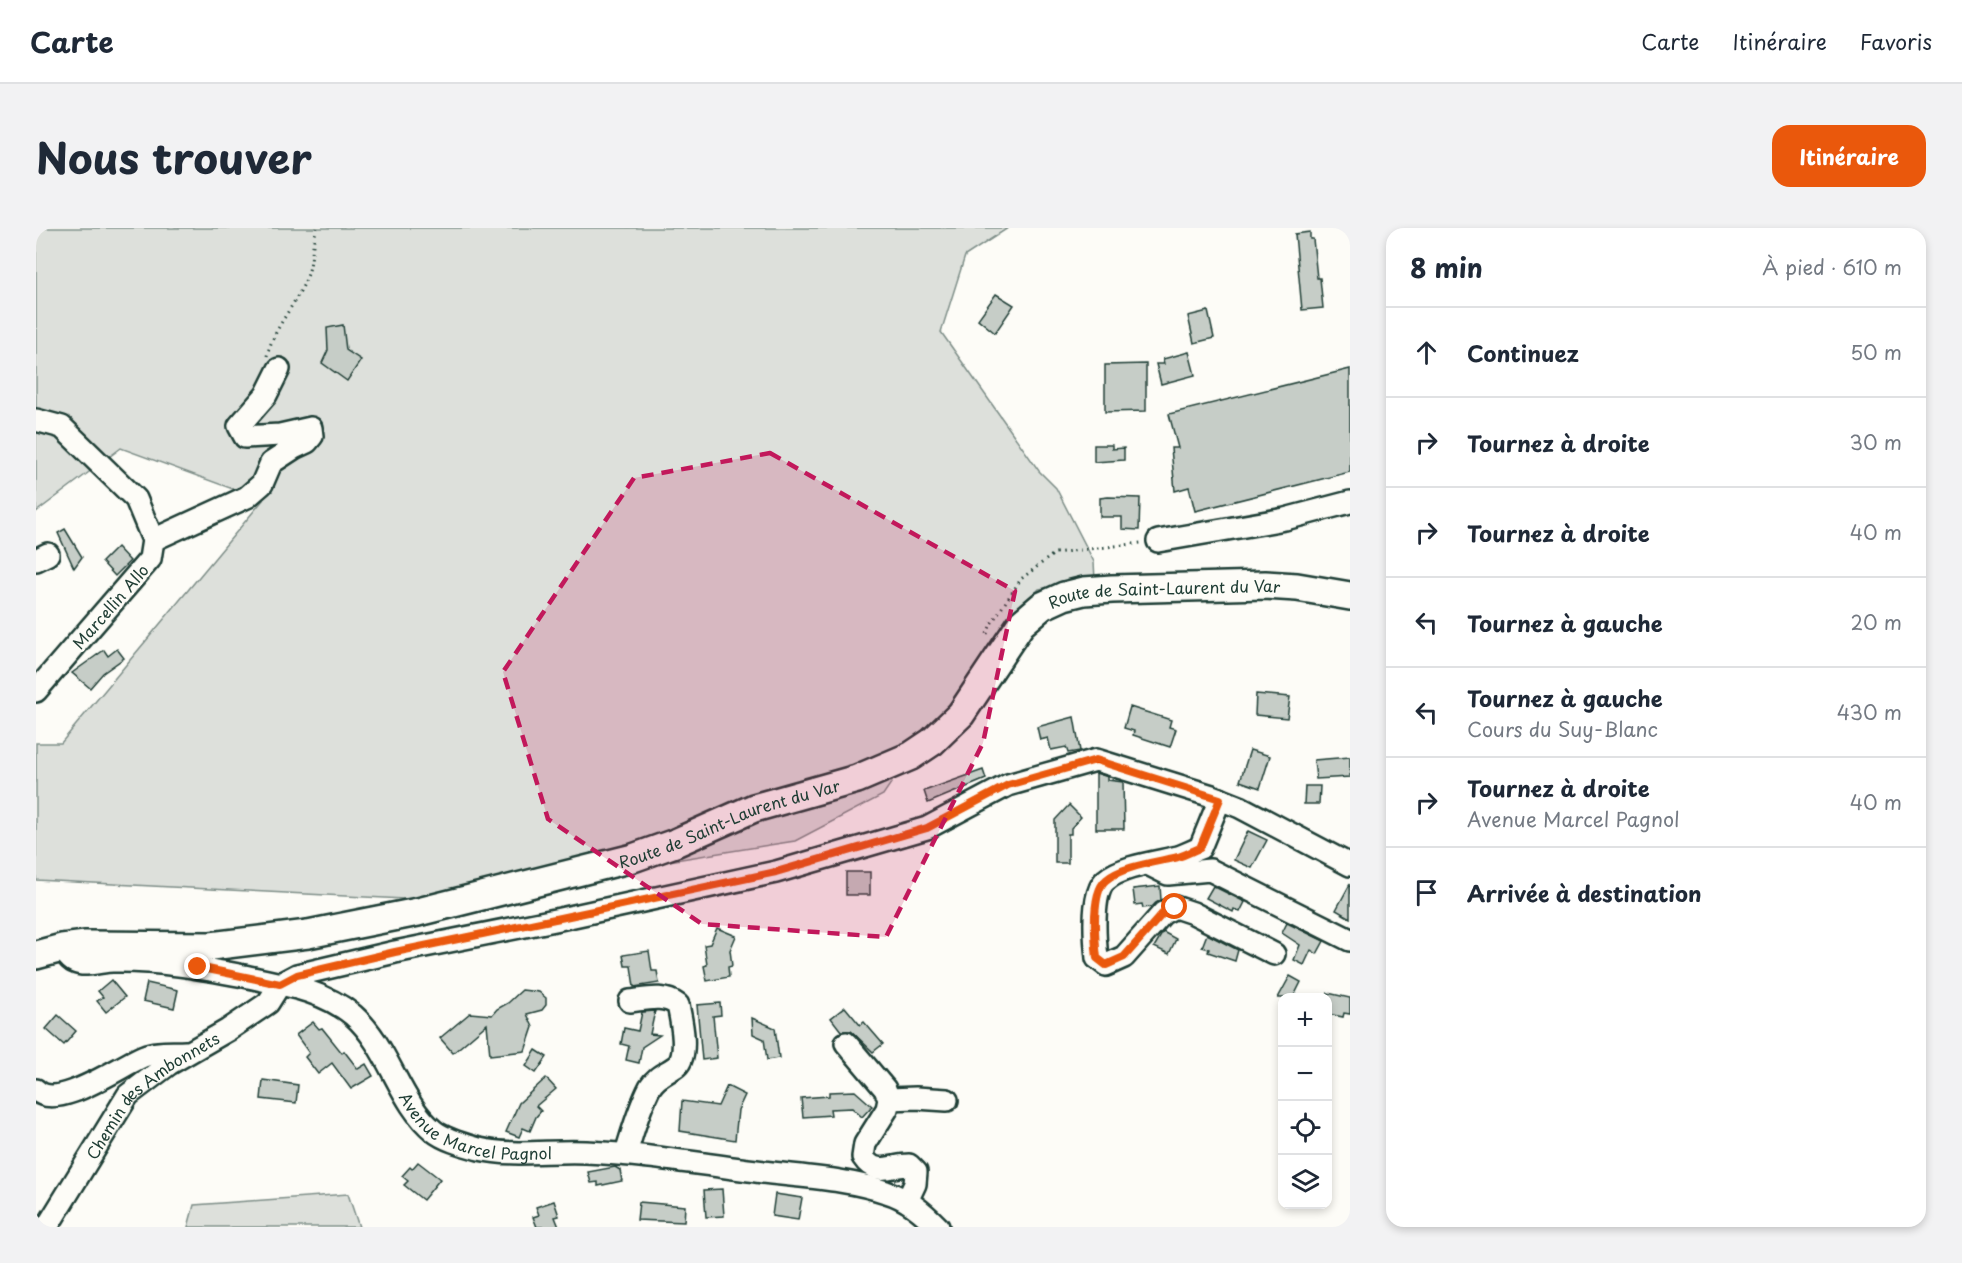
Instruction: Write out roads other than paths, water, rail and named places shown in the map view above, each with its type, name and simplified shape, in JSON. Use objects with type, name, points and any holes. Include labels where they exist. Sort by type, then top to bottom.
[{"type":"main road","name":"Route de Saint-Laurent du Var","points":[[36,955],[62,948],[111,944],[211,946],[269,940],[418,912],[633,858],[675,843],[754,807],[857,779],[911,756],[932,742],[961,714],[1021,624],[1042,606],[1064,596],[1103,589],[1265,585],[1297,587],[1350,596]]},
{"type":"street","points":[[153,540],[247,497],[262,484],[271,463],[307,442],[312,436],[311,428],[280,435],[245,437],[239,426],[266,395],[272,367]]},
{"type":"street","name":"Marcellin Allo","points":[[36,420],[62,428],[136,499],[153,540],[150,559],[36,691]]},
{"type":"street","points":[[1158,541],[1285,519],[1350,502]]},
{"type":"street","points":[[280,984],[297,975],[395,952],[776,872],[927,828],[1008,785],[1096,760],[1240,807],[1350,866]]},
{"type":"street","points":[[1220,799],[1200,848],[1181,856],[1122,871],[1104,880],[1095,915],[1097,958],[1106,965],[1124,957],[1163,913],[1175,907],[1193,913],[1274,954]]},
{"type":"street","points":[[1148,864],[1168,874],[1210,870],[1350,940]]},
{"type":"street","name":"Avenue Marcel Pagnol","points":[[62,948],[76,963],[145,961],[198,967],[301,988],[333,1002],[352,1015],[367,1030],[415,1110],[434,1132],[456,1142],[481,1149],[521,1154],[572,1151],[626,1153],[846,1183],[886,1192],[907,1201],[938,1227]]},
{"type":"street","name":"Chemin des Ambonnets","points":[[47,1227],[128,1095],[169,1064],[228,1030],[268,1003],[280,984]]},
{"type":"street","points":[[626,1153],[651,1086],[660,1074],[678,1066],[682,1058],[684,1042],[678,1005],[671,999],[630,1001]]},
{"type":"street","points":[[846,1043],[885,1089],[889,1100],[866,1144],[863,1157],[869,1166],[879,1170],[897,1165],[909,1165],[916,1172],[915,1184],[907,1201]]},
{"type":"street","points":[[36,1090],[43,1095],[58,1096],[102,1078],[146,1055],[190,1052]]},
{"type":"street","points":[[889,1100],[916,1098],[947,1100]]}]
